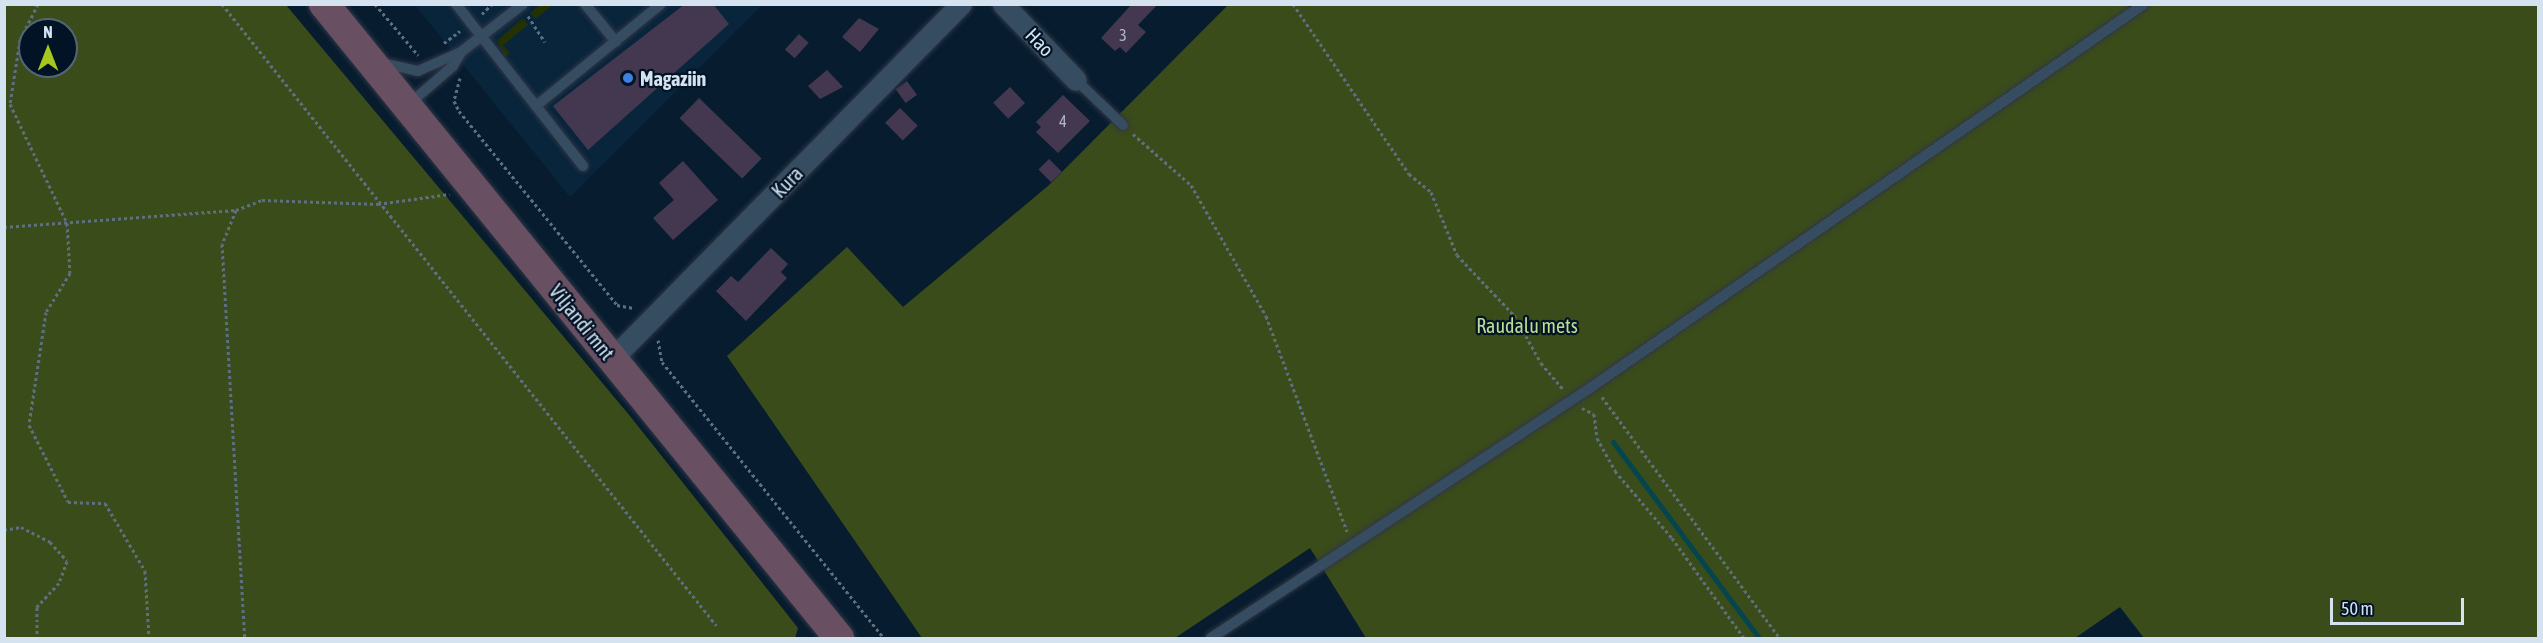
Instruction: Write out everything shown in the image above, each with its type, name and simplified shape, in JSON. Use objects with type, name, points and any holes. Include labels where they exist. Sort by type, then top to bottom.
[{"type":"main road","name":"Viljandi mnt","points":[[324,4],[839,639]]},
{"type":"street","name":"Kura","points":[[612,359],[961,4]]},
{"type":"street","name":"Hao","points":[[1003,4],[1076,80]]},
{"type":"lane","points":[[456,4],[583,166]]},
{"type":"lane","points":[[585,4],[616,42]]},
{"type":"lane","points":[[536,106],[661,4]]},
{"type":"lane","points":[[1211,639],[1593,386],[2144,4]]},
{"type":"lane","points":[[364,54],[406,72],[461,52],[522,5]]},
{"type":"lane","points":[[407,106],[453,66],[461,52]]},
{"type":"lane","points":[[1076,80],[1123,125]]},
{"type":"path","points":[[38,4],[20,40],[10,104],[67,223],[70,273],[46,312],[29,425],[68,502],[105,503],[145,571],[149,639]]},
{"type":"path","points":[[222,4],[378,204],[717,625]]},
{"type":"path","points":[[375,4],[417,55],[438,48],[446,57]]},
{"type":"path","points":[[1293,4],[1408,174],[1431,192],[1457,255],[1514,315],[1541,363],[1573,399],[1594,414],[1598,438],[1615,471],[1672,538],[1744,639]]},
{"type":"path","points":[[522,5],[545,42]]},
{"type":"path","points":[[453,66],[460,80],[454,101],[459,111],[617,305],[648,306],[659,313],[665,327],[657,351],[662,362],[884,639]]},
{"type":"path","points":[[1123,125],[1191,185],[1266,316],[1322,452],[1351,545]]},
{"type":"path","points":[[4,227],[236,210],[262,200],[378,204],[442,197],[469,182]]},
{"type":"path","points":[[236,210],[222,244],[245,639]]},
{"type":"path","points":[[1593,386],[1780,639]]},
{"type":"path","points":[[4,530],[21,527],[50,542],[67,561],[59,583],[37,608],[37,639]]},
{"type":"shaded area","points":[[415,5],[762,5],[570,197]]},
{"type":"green space","name":"Raudalu mets","points":[[2127,4],[2133,12],[2144,4],[2538,5],[2538,638],[2144,638],[2120,607],[2075,638],[1366,638],[1310,548],[1175,638],[922,638],[727,356],[847,247],[903,307],[1048,186],[1228,5]]},
{"type":"green space","points":[[4,5],[286,5],[630,416],[798,628],[795,638],[5,638]]},
{"type":"green space","points":[[540,5],[553,5],[535,19],[530,13]]},
{"type":"green space","points":[[523,18],[528,25],[503,45],[510,53],[505,57],[497,41]]},
{"type":"building","name":"Magaziin","points":[[685,4],[713,4],[729,24],[588,150],[553,106]]},
{"type":"building","points":[[1132,4],[1158,4],[1138,25],[1146,32],[1126,53],[1120,47],[1115,51],[1101,38]]},
{"type":"building","points":[[859,18],[879,29],[860,52],[842,37]]},
{"type":"building","points":[[799,34],[809,43],[795,58],[785,50]]},
{"type":"building","points":[[827,70],[843,87],[820,99],[808,86]]},
{"type":"building","points":[[907,81],[917,95],[906,103],[896,89]]},
{"type":"building","points":[[1010,87],[1025,103],[1008,119],[993,103]]},
{"type":"building","points":[[1063,95],[1090,121],[1058,153],[1036,132],[1041,127],[1036,122]]},
{"type":"building","points":[[699,98],[762,158],[742,179],[680,118]]},
{"type":"building","points":[[900,108],[918,126],[903,141],[885,123]]},
{"type":"building","points":[[1049,159],[1062,172],[1051,182],[1038,170]]},
{"type":"building","points":[[683,161],[718,200],[673,240],[653,218],[674,200],[659,183]]},
{"type":"building","points":[[771,248],[788,264],[781,272],[787,278],[746,321],[716,291],[731,276],[738,282]]},
{"type":"waterway","points":[[1613,442],[1759,638]]},
{"type":"place","name":"Magaziin","points":[[628,78]]}]
